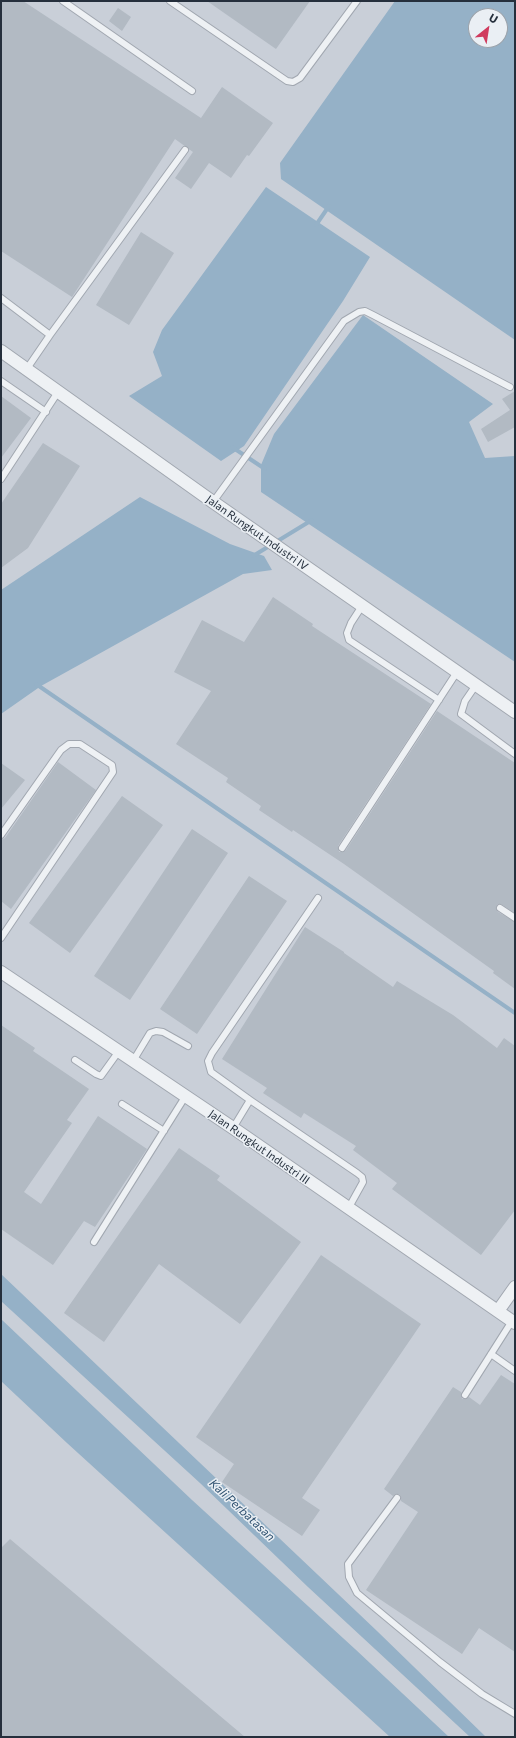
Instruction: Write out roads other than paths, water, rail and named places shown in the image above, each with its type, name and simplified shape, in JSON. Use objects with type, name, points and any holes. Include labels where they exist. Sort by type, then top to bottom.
[{"type":"street","name":"Jalan Rungkut Industri IV","points":[[1,351],[291,557],[515,712]]},
{"type":"street","name":"Jalan Rungkut Industri III","points":[[1,972],[233,1128],[348,1209],[514,1322]]},
{"type":"street","points":[[498,1311],[515,1287]]},
{"type":"lane","points":[[64,1],[192,91]]},
{"type":"lane","points":[[170,1],[286,81],[293,82],[300,78],[357,1]]},
{"type":"lane","points":[[26,370],[185,150]]},
{"type":"lane","points":[[1,298],[50,335]]},
{"type":"lane","points":[[213,502],[344,321],[359,312],[365,311],[510,386]]},
{"type":"lane","points":[[1,381],[46,412]]},
{"type":"lane","points":[[1,479],[58,392]]},
{"type":"lane","points":[[362,606],[351,623],[347,633],[349,640],[439,700]]},
{"type":"lane","points":[[342,848],[457,672]]},
{"type":"lane","points":[[476,685],[465,701],[461,714],[515,754]]},
{"type":"lane","points":[[1,836],[61,750],[69,744],[80,744],[112,765],[113,772],[4,929],[1,938]]},
{"type":"lane","points":[[318,898],[208,1061],[212,1072],[362,1177],[363,1182],[348,1209]]},
{"type":"lane","points":[[500,908],[515,918]]},
{"type":"lane","points":[[133,1061],[150,1033],[156,1031],[163,1032],[188,1046]]},
{"type":"lane","points":[[75,1060],[96,1074],[102,1076],[119,1052]]},
{"type":"lane","points":[[94,1242],[185,1097]]},
{"type":"lane","points":[[233,1128],[250,1100]]},
{"type":"lane","points":[[122,1104],[164,1131]]},
{"type":"lane","points":[[465,1395],[491,1354],[514,1322]]},
{"type":"lane","points":[[491,1354],[515,1371]]},
{"type":"lane","points":[[397,1498],[348,1564],[350,1577],[357,1593],[440,1662],[482,1694],[515,1714]]},
{"type":"water","points":[[395,1],[515,1],[515,340],[281,179],[280,163]]},
{"type":"water","points":[[266,187],[370,257],[343,301],[244,446],[221,461],[129,396],[162,376],[153,352],[162,330]]},
{"type":"water","points":[[363,315],[493,404],[469,422],[485,458],[515,456],[515,662],[261,492],[261,465],[274,434]]},
{"type":"water","points":[[140,497],[230,544],[264,556],[272,570],[243,574],[41,686],[1,714],[1,590]]},
{"type":"water","name":"Kali Perbatasan","points":[[1,1274],[377,1631],[486,1737],[470,1737],[308,1587],[200,1483],[1,1301]]},
{"type":"water","name":"Kali Perbatasan","points":[[1,1319],[192,1500],[449,1737],[390,1737],[67,1443],[1,1381]]},
{"type":"waterway","points":[[316,225],[329,206]]},
{"type":"waterway","points":[[232,447],[265,469]]},
{"type":"waterway","points":[[253,556],[312,520]]},
{"type":"waterway","points":[[36,684],[515,1013]]}]
